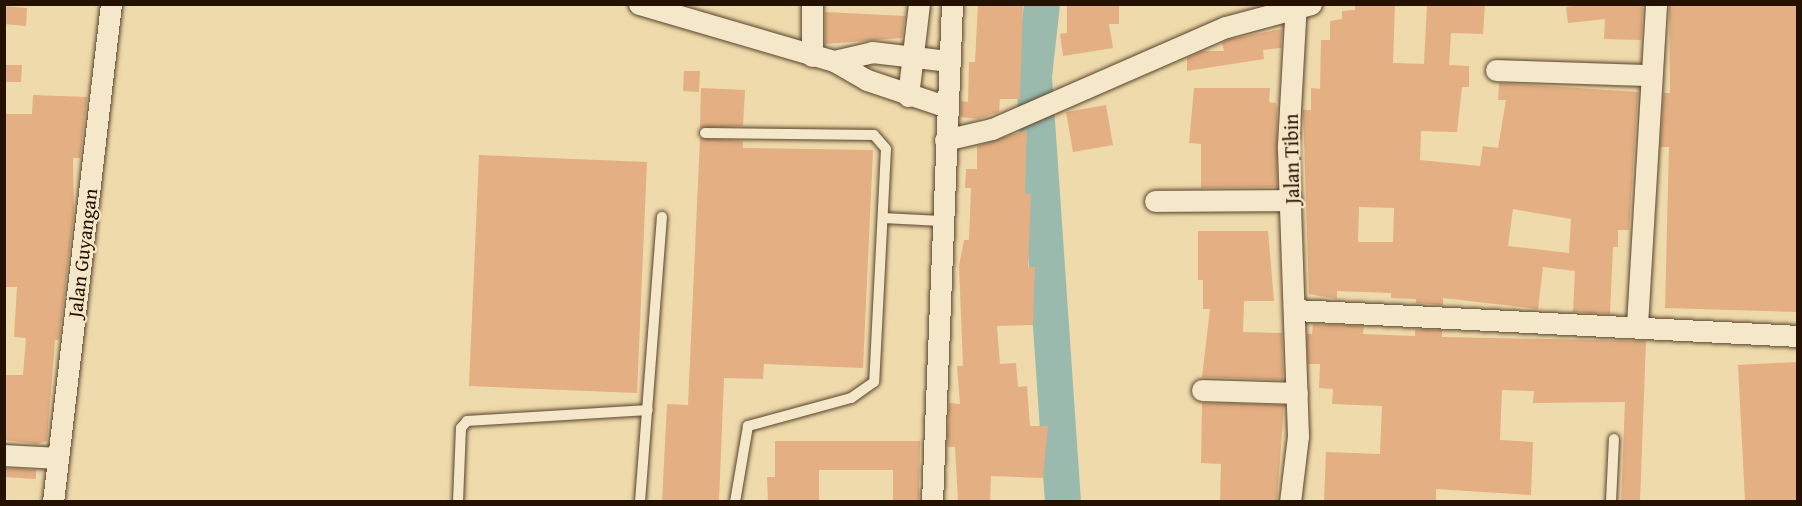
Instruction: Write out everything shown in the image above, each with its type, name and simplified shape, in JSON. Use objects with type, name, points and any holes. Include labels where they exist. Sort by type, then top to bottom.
[{"type":"street","name":"Jalan Guyangan","points":[[53,501],[111,4]]},
{"type":"street","points":[[639,4],[701,15],[812,56],[834,61],[867,80],[947,107]]},
{"type":"street","points":[[812,4],[812,56]]},
{"type":"street","points":[[909,96],[919,4]]},
{"type":"street","points":[[932,501],[941,221],[952,4]]},
{"type":"street","points":[[1637,325],[1656,4]]},
{"type":"street","points":[[945,140],[992,129],[1049,101],[1226,27],[1300,6]]},
{"type":"street","name":"Jalan Tibin","points":[[1290,501],[1297,393],[1296,310],[1288,145],[1300,6]]},
{"type":"street","points":[[834,61],[872,52],[949,61]]},
{"type":"street","points":[[1496,70],[1650,75]]},
{"type":"street","points":[[1155,201],[1291,200]]},
{"type":"street","points":[[1296,310],[1637,325],[1797,336]]},
{"type":"street","points":[[1202,390],[1297,393]]},
{"type":"street","points":[[4,456],[58,458]]},
{"type":"lane","points":[[705,133],[874,135],[886,149],[874,382],[851,398],[748,426],[735,501]]},
{"type":"lane","points":[[640,501],[662,217]]},
{"type":"lane","points":[[883,218],[941,221]]},
{"type":"lane","points":[[458,501],[461,428],[466,421],[648,410]]},
{"type":"lane","points":[[1611,501],[1614,439]]},
{"type":"building","points":[[978,4],[1023,4],[1020,99],[1000,99],[999,112],[978,119],[961,117],[961,101],[968,102],[969,62],[975,62]]},
{"type":"building","points":[[1067,4],[1119,4],[1119,24],[1109,24],[1113,48],[1063,56],[1060,34],[1067,33]]},
{"type":"building","points":[[1355,4],[1395,5],[1393,63],[1424,64],[1427,4],[1485,4],[1483,34],[1451,33],[1449,65],[1469,66],[1469,87],[1462,87],[1457,132],[1421,131],[1420,160],[1480,166],[1483,146],[1498,148],[1506,100],[1498,100],[1499,83],[1638,92],[1629,230],[1618,230],[1618,247],[1613,247],[1610,314],[1573,312],[1575,271],[1543,267],[1538,309],[1443,298],[1443,305],[1416,303],[1416,299],[1391,298],[1391,293],[1337,291],[1337,299],[1309,294],[1303,110],[1311,110],[1311,88],[1320,89],[1321,40],[1330,40],[1330,21],[1342,19],[1342,11],[1355,10]],"holes":[[[1359,207],[1394,208],[1393,242],[1358,242]],[[1513,209],[1571,219],[1569,253],[1508,246]]]},
{"type":"building","points":[[1593,4],[1643,4],[1641,40],[1604,39],[1605,19],[1568,23],[1566,7]]},
{"type":"building","points":[[1669,4],[1797,4],[1797,312],[1665,308],[1669,147],[1660,147],[1664,93],[1670,93]]},
{"type":"building","points":[[4,6],[27,8],[26,26],[4,24]]},
{"type":"building","points":[[825,12],[905,16],[902,38],[825,44]]},
{"type":"building","points":[[1282,29],[1281,48],[1263,50],[1264,59],[1187,71],[1187,58],[1202,51],[1224,51],[1222,43],[1230,39]]},
{"type":"building","points":[[4,65],[22,65],[21,82],[4,82]]},
{"type":"building","points":[[684,71],[700,71],[699,92],[683,91]]},
{"type":"building","points":[[701,88],[745,90],[743,126],[700,128]]},
{"type":"building","points":[[1194,88],[1270,88],[1269,102],[1276,103],[1277,110],[1277,187],[1201,188],[1201,144],[1189,143]]},
{"type":"building","points":[[33,95],[87,97],[80,158],[73,158],[74,213],[59,340],[55,340],[47,441],[37,444],[4,440],[4,375],[23,375],[26,338],[14,337],[17,287],[4,287],[4,114],[32,114]]},
{"type":"building","points":[[1106,105],[1113,145],[1073,152],[1066,112]]},
{"type":"building","points":[[1027,130],[1025,193],[1031,194],[1028,267],[1035,267],[1033,325],[997,326],[1000,364],[1016,363],[1018,387],[1027,386],[1030,426],[1048,426],[1043,478],[991,476],[990,501],[958,500],[955,447],[947,447],[949,403],[960,404],[957,366],[963,366],[959,266],[964,240],[969,240],[971,188],[965,188],[966,169],[977,169],[977,146]]},
{"type":"building","points":[[700,138],[743,141],[743,148],[873,150],[863,368],[764,364],[763,379],[724,378],[719,501],[662,501],[667,404],[688,405]]},
{"type":"building","points":[[479,155],[647,162],[637,393],[469,386]]},
{"type":"building","points":[[1198,231],[1268,231],[1274,301],[1244,301],[1243,332],[1282,333],[1283,380],[1202,377],[1210,309],[1203,309],[1203,280],[1198,280]]},
{"type":"building","points":[[1313,324],[1364,326],[1363,334],[1415,336],[1415,329],[1442,330],[1442,337],[1646,341],[1640,501],[1621,501],[1625,402],[1533,403],[1534,391],[1502,390],[1500,440],[1533,442],[1531,495],[1436,489],[1436,501],[1324,501],[1326,452],[1380,454],[1382,406],[1332,404],[1333,389],[1319,388],[1320,364],[1308,364],[1307,334],[1312,334]]},
{"type":"building","points":[[1797,362],[1797,501],[1745,501],[1738,365]]},
{"type":"building","points":[[1202,403],[1284,405],[1277,501],[1220,501],[1221,464],[1201,463]]},
{"type":"building","points":[[775,441],[920,441],[919,501],[893,501],[893,470],[819,470],[819,501],[768,501],[767,477],[775,477]]},
{"type":"building","points":[[5,468],[36,470],[36,479],[4,477]]},
{"type":"waterway","points":[[1042,4],[1034,77],[1063,502]]}]
